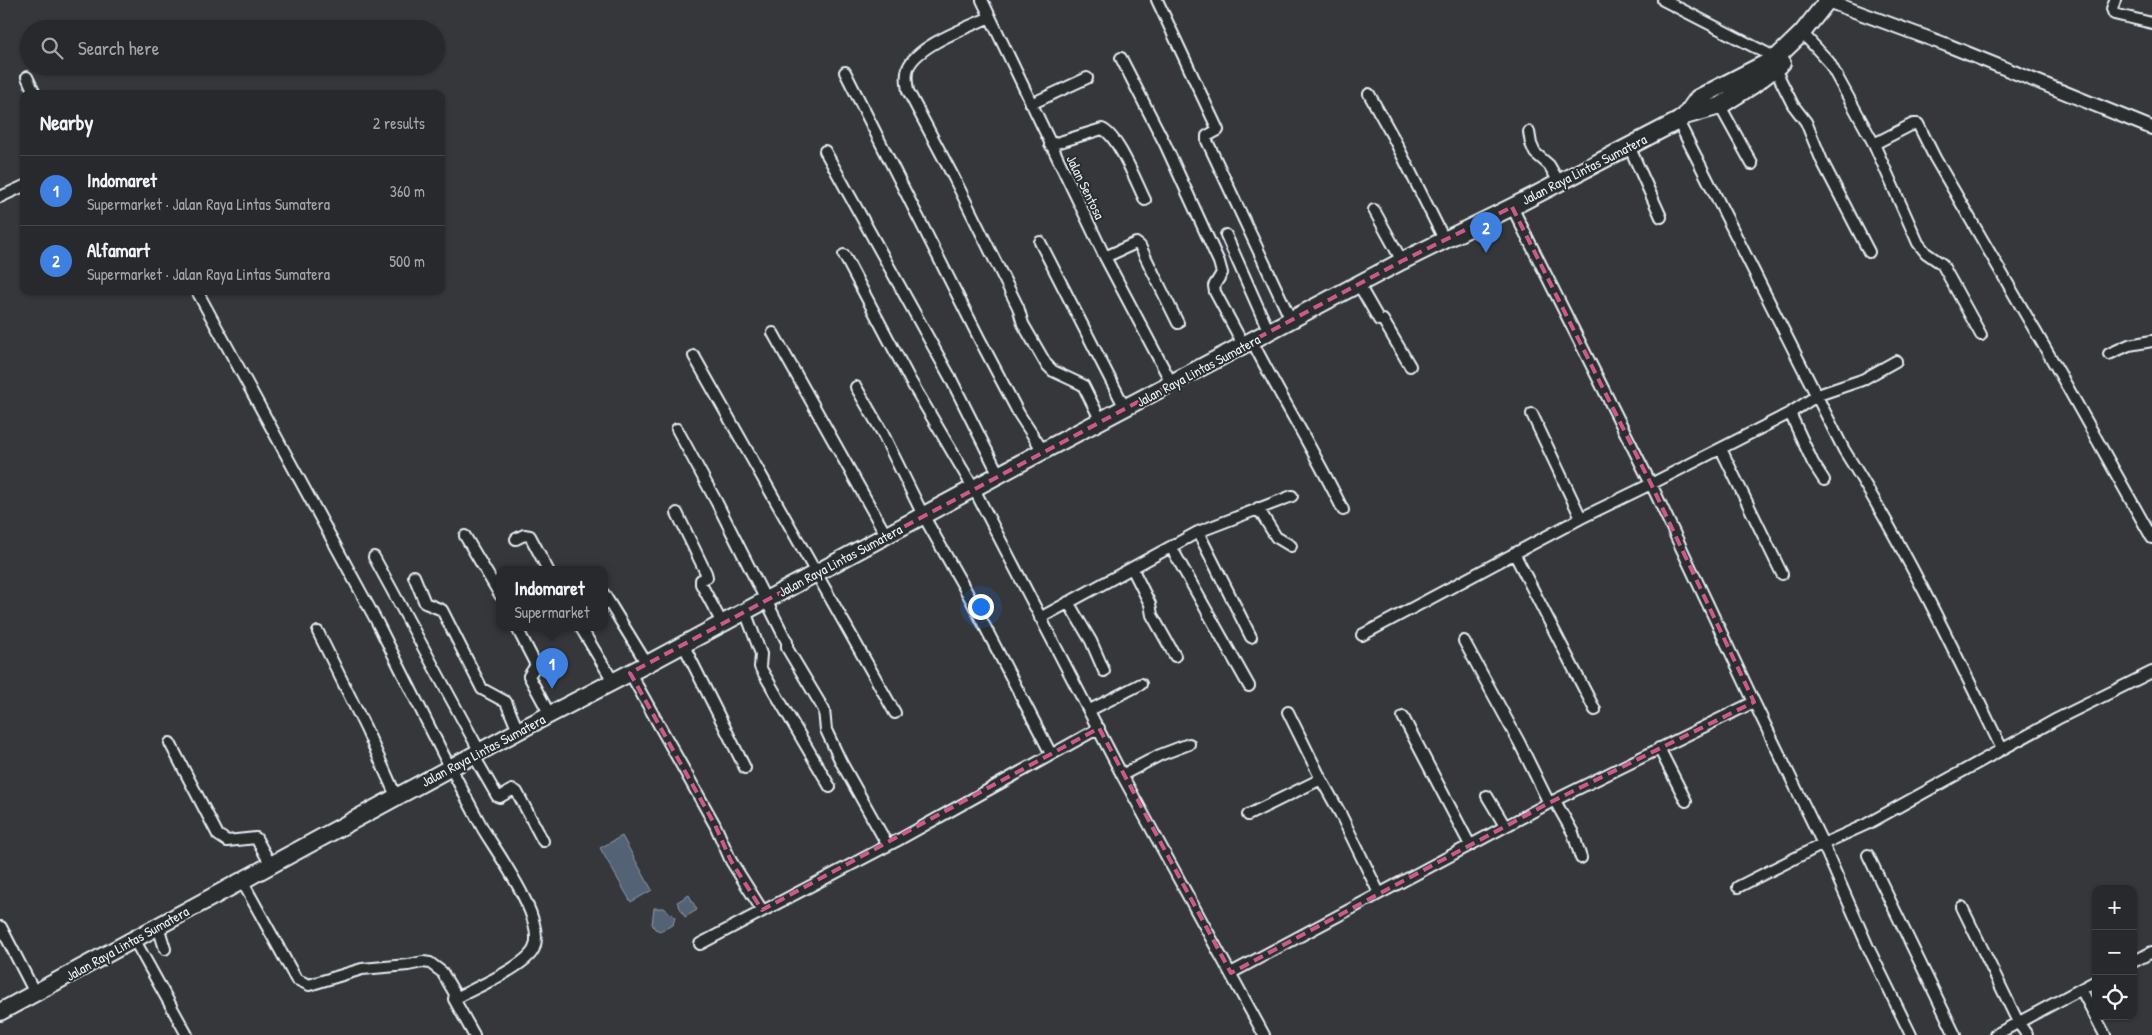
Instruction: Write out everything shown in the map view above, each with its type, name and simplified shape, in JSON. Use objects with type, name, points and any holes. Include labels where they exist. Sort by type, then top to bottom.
[{"type":"highway","name":"Jalan Raya Lintas Sumatera","points":[[1681,118],[1698,98],[1776,64],[1832,1]]},
{"type":"highway","name":"Jalan Raya Lintas Sumatera","points":[[0,1012],[396,796],[1402,261],[1512,207],[1681,118],[1720,106],[1807,38],[1832,1]]},
{"type":"street","name":"Jalan Sentosa","points":[[982,0],[1105,257],[1172,384]]},
{"type":"street","points":[[1157,0],[1218,130],[1207,136],[1207,141],[1291,320]]},
{"type":"street","points":[[1663,0],[1776,64],[1793,105],[1806,122],[1822,161],[1869,252]]},
{"type":"street","points":[[2115,0],[2112,9],[2114,14],[2152,21]]},
{"type":"street","points":[[1832,1],[1852,12],[1890,23],[2152,128]]},
{"type":"street","points":[[990,17],[925,50],[912,61],[906,78],[908,91],[954,178],[1018,307],[1023,324],[1041,356],[1053,371],[1082,385],[1102,421]]},
{"type":"street","points":[[1807,38],[1829,62],[1874,144],[1918,243],[1926,253],[1942,264],[1981,335]]},
{"type":"street","points":[[1120,58],[1165,144],[1219,262],[1222,274],[1214,286],[1215,292],[1320,463],[1343,510]]},
{"type":"street","points":[[845,72],[979,338],[1042,451]]},
{"type":"street","points":[[26,76],[33,90]]},
{"type":"street","points":[[1031,104],[1087,78]]},
{"type":"street","points":[[1369,94],[1393,137],[1444,240]]},
{"type":"street","points":[[1720,106],[1752,164]]},
{"type":"street","points":[[1681,118],[1746,257],[1818,395],[1844,450],[1864,482],[1937,618],[2002,749]]},
{"type":"street","points":[[1874,144],[1913,124],[1918,124],[1935,158],[2152,538]]},
{"type":"street","points":[[1050,145],[1102,129],[1108,131],[1145,200]]},
{"type":"street","points":[[1529,132],[1535,153],[1549,165],[1558,182]]},
{"type":"street","points":[[1629,146],[1661,217]]},
{"type":"street","points":[[826,151],[950,378],[999,475]]},
{"type":"street","points":[[0,197],[20,188]]},
{"type":"street","points":[[1512,207],[1651,484],[1823,844],[1868,947],[1911,1035]]},
{"type":"street","points":[[1374,210],[1402,261]]},
{"type":"street","points":[[1226,235],[1269,332]]},
{"type":"street","points":[[1040,242],[1125,408]]},
{"type":"street","points":[[1105,257],[1136,243],[1140,246],[1178,322]]},
{"type":"street","points":[[844,255],[910,380],[974,488],[1040,618],[1090,710],[1122,776],[1264,1035]]},
{"type":"street","points":[[1359,284],[1379,320],[1383,320],[1410,366]]},
{"type":"street","points":[[199,295],[377,622],[484,830],[521,890],[536,928],[533,951],[520,963],[454,999]]},
{"type":"street","points":[[773,333],[886,535]]},
{"type":"street","points":[[2109,354],[2129,345],[2152,341]]},
{"type":"street","points":[[694,356],[896,713]]},
{"type":"street","points":[[1362,635],[1514,552],[1790,413],[1818,395],[1862,380],[1896,361]]},
{"type":"street","points":[[856,386],[969,596],[1051,754]]},
{"type":"street","points":[[1790,413],[1813,463],[1824,480]]},
{"type":"street","points":[[1532,414],[1581,518]]},
{"type":"street","points":[[677,429],[766,600],[787,642],[787,648],[824,710],[826,730],[841,762],[887,844]]},
{"type":"street","points":[[1721,449],[1782,574]]},
{"type":"street","points":[[1040,618],[1198,532],[1292,496]]},
{"type":"street","points":[[1258,508],[1276,537],[1291,546]]},
{"type":"street","points":[[677,513],[706,573],[707,577],[701,580],[701,584],[722,623]]},
{"type":"street","points":[[1198,532],[1252,637]]},
{"type":"street","points":[[516,539],[524,535],[530,536],[546,566]]},
{"type":"street","points":[[464,536],[496,588]]},
{"type":"street","points":[[1171,547],[1249,686]]},
{"type":"street","points":[[1514,552],[1595,710]]},
{"type":"street","points":[[374,557],[497,796],[500,797],[512,790],[517,792],[543,841]]},
{"type":"street","points":[[1132,568],[1150,604],[1152,615],[1175,656]]},
{"type":"street","points":[[414,576],[425,603],[442,610],[482,689],[506,702],[518,731]]},
{"type":"street","points":[[608,601],[647,664]]},
{"type":"street","points":[[1068,602],[1091,641],[1104,671]]},
{"type":"street","points":[[745,611],[761,654],[760,667],[830,787]]},
{"type":"street","points":[[519,631],[536,665],[530,676],[550,715]]},
{"type":"street","points":[[583,631],[613,681]]},
{"type":"street","points":[[318,632],[366,729],[396,796]]},
{"type":"street","points":[[1464,641],[1552,802],[1573,833],[1581,858]]},
{"type":"street","points":[[683,644],[745,768]]},
{"type":"street","points":[[1738,887],[1867,824],[2057,719],[2152,672]]},
{"type":"street","points":[[630,673],[715,825],[731,861],[762,910]]},
{"type":"street","points":[[1090,710],[1141,684]]},
{"type":"street","points":[[1230,973],[1505,826],[1754,702]]},
{"type":"street","points":[[1288,712],[1379,893]]},
{"type":"street","points":[[1403,717],[1470,845]]},
{"type":"street","points":[[700,944],[918,829],[1099,728]]},
{"type":"street","points":[[170,743],[218,835],[227,841],[256,838],[271,865]]},
{"type":"street","points":[[1122,776],[1160,755],[1188,744]]},
{"type":"street","points":[[1659,748],[1686,801]]},
{"type":"street","points":[[1248,815],[1321,779]]},
{"type":"street","points":[[1488,796],[1505,826]]},
{"type":"street","points":[[1868,855],[1956,1035]]},
{"type":"street","points":[[242,881],[296,979],[304,984],[315,984],[362,969],[423,962],[430,963],[442,972],[455,994],[454,999],[474,1035]]},
{"type":"street","points":[[1962,907],[2018,1022],[2027,1035]]},
{"type":"street","points":[[158,926],[165,949]]},
{"type":"street","points":[[1,927],[35,994]]},
{"type":"street","points":[[134,939],[187,1035]]},
{"type":"street","points":[[2137,960],[2152,952]]},
{"type":"street","points":[[1995,1035],[2092,983]]},
{"type":"street","points":[[2080,989],[2104,1035]]},
{"type":"highlighted area","points":[[1512,207],[1653,488],[1754,702],[1549,803],[1231,973],[1099,728],[762,910],[731,861],[715,825],[630,673],[1402,261]]},
{"type":"water","points":[[622,836],[652,890],[631,902],[600,848]]},
{"type":"water","points":[[689,895],[697,910],[685,917],[677,902]]},
{"type":"water","points":[[654,908],[664,908],[675,917],[673,925],[660,931],[655,929],[652,924]]},
{"type":"place","name":"Alfamart","points":[[1486,253]]},
{"type":"place","name":"Indomaret","points":[[552,689]]}]
